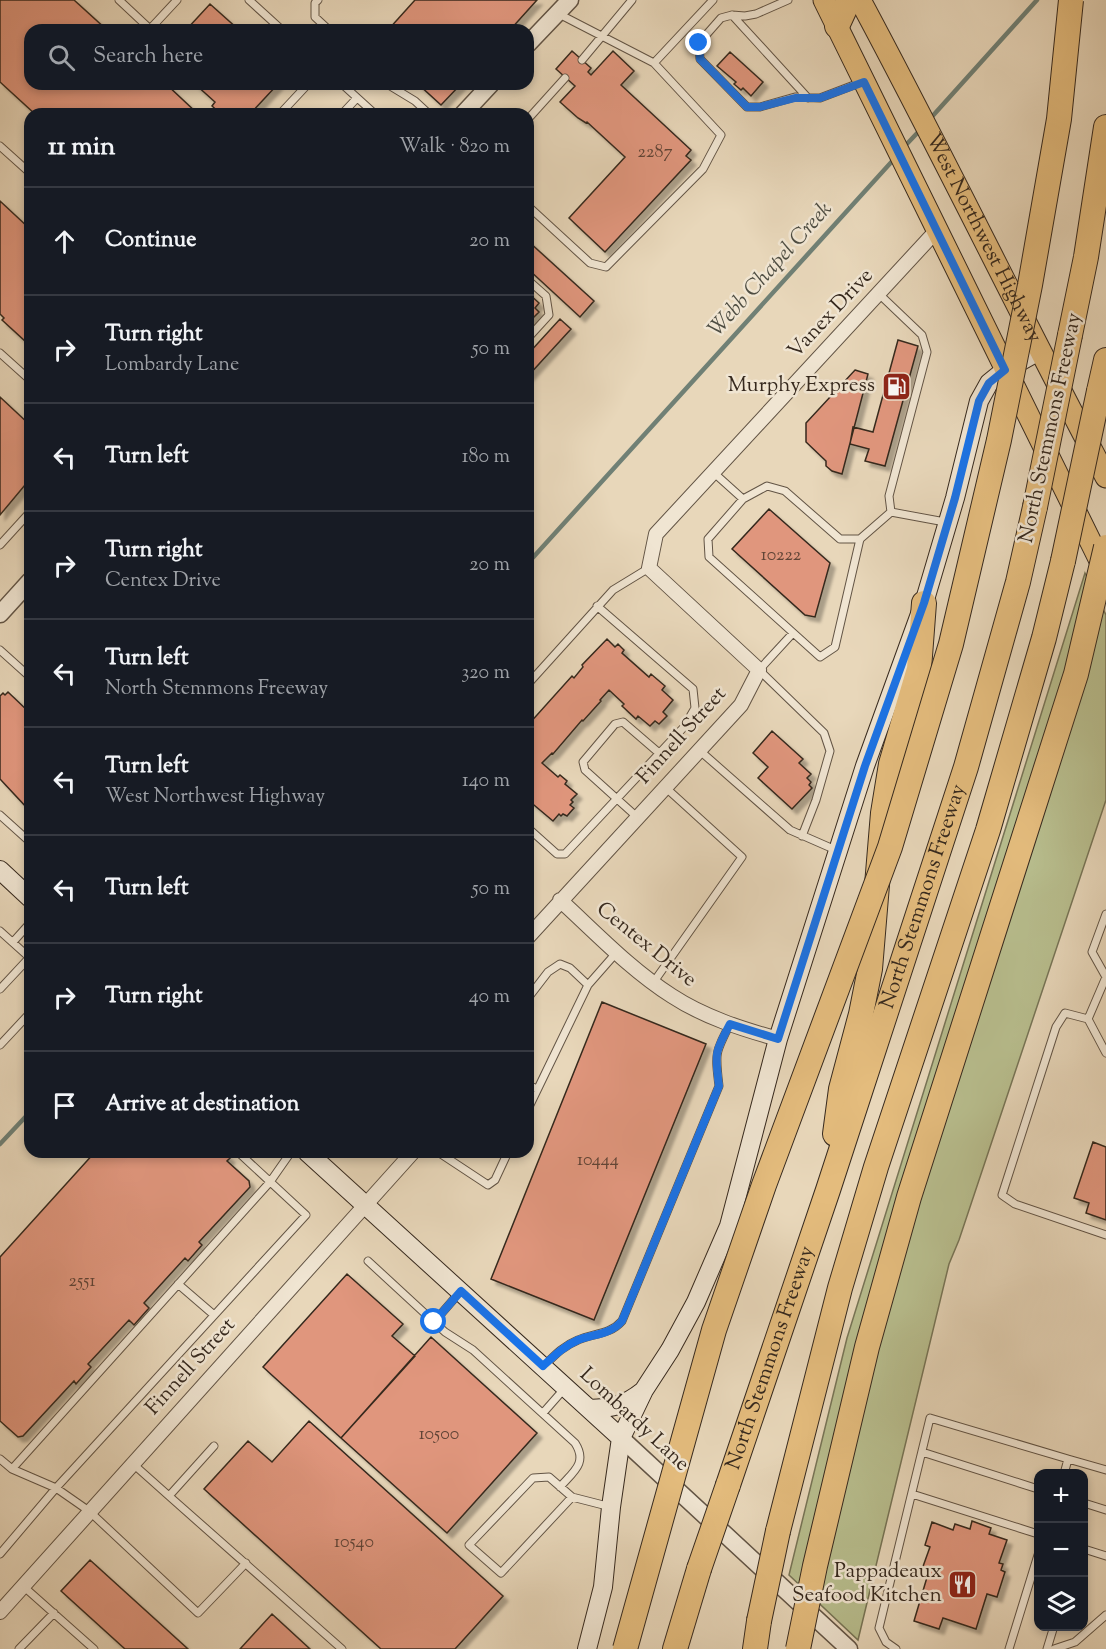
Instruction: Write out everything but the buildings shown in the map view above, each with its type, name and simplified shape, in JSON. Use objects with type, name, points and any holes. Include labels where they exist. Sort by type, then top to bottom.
[{"type":"highway","points":[[837,26],[849,0]]},
{"type":"highway","points":[[625,1649],[714,1330],[764,1185],[890,847],[951,644],[999,440],[1030,285],[1059,119],[1071,0]]},
{"type":"highway","name":"North Stemmons Freeway","points":[[675,1649],[699,1569],[828,1190],[966,767],[1009,617],[1035,507],[1086,256],[1106,127]]},
{"type":"highway","name":"North Stemmons Freeway","points":[[755,1649],[778,1531],[840,1288],[876,1167],[988,830],[1044,638],[1106,360]]},
{"type":"highway","points":[[798,1649],[815,1566],[867,1347],[909,1197],[1076,674],[1106,547]]},
{"type":"highway","points":[[828,1190],[841,1089],[861,1014],[870,969],[883,813],[891,764],[919,669],[924,603]]},
{"type":"main road","name":"West Northwest Highway","points":[[824,0],[1106,573]]},
{"type":"main road","name":"West Northwest Highway","points":[[860,0],[1106,477]]},
{"type":"main road","name":"North Stemmons Freeway","points":[[587,1649],[603,1587],[621,1438],[644,1390],[670,1350],[696,1302],[729,1226],[778,1039],[865,766],[924,603],[948,522],[979,401],[989,383],[1005,370],[1039,351]]},
{"type":"main road","points":[[0,870],[24,892]]},
{"type":"main road","name":"Lombardy Lane","points":[[314,1158],[621,1438]]},
{"type":"main road","points":[[589,1409],[609,1408],[628,1403],[644,1390]]},
{"type":"street","points":[[534,38],[570,0]]},
{"type":"street","points":[[469,108],[485,90]]},
{"type":"street","name":"Vanex Drive","points":[[648,568],[656,534],[938,229]]},
{"type":"street","points":[[648,568],[759,670]]},
{"type":"street","points":[[0,614],[24,588]]},
{"type":"street","name":"Finnell Street","points":[[534,931],[741,705],[759,670]]},
{"type":"street","name":"Centex Drive","points":[[560,900],[653,983],[673,997],[730,1024],[778,1039]]},
{"type":"street","name":"Finnell Street","points":[[0,1612],[408,1158]]},
{"type":"street","name":"Lombardy Lane","points":[[621,1438],[849,1649]]},
{"type":"lane","points":[[119,0],[145,24]]},
{"type":"lane","points":[[155,24],[177,0]]},
{"type":"lane","points":[[249,0],[275,24]]},
{"type":"lane","points":[[318,0],[315,3],[315,17],[323,24]]},
{"type":"lane","points":[[582,60],[632,0]]},
{"type":"lane","points":[[654,63],[713,0]]},
{"type":"lane","points":[[788,0],[756,14],[721,18],[699,43],[700,59],[747,107],[760,107],[795,98],[820,98],[864,82]]},
{"type":"lane","points":[[534,212],[590,263],[606,267],[703,169],[721,135],[654,63],[558,13]]},
{"type":"lane","points":[[732,15],[808,98]]},
{"type":"lane","points":[[534,112],[565,78]]},
{"type":"lane","points":[[286,108],[302,90]]},
{"type":"lane","points":[[348,90],[368,108]]},
{"type":"lane","points":[[397,90],[423,108]]},
{"type":"lane","points":[[348,108],[357,98]]},
{"type":"lane","points":[[0,146],[24,168]]},
{"type":"lane","points":[[534,285],[546,296],[549,315],[534,331]]},
{"type":"lane","points":[[878,293],[922,335],[927,352],[889,496],[891,512]]},
{"type":"lane","points":[[0,353],[24,375]]},
{"type":"lane","points":[[713,472],[743,499]]},
{"type":"lane","points":[[860,539],[840,539],[785,491],[767,486],[743,499],[708,538],[709,557],[820,657],[835,647],[860,539],[891,512]]},
{"type":"lane","points":[[891,512],[948,522]]},
{"type":"lane","points":[[0,545],[24,519]]},
{"type":"lane","points":[[534,677],[613,590],[648,568]]},
{"type":"lane","points":[[534,833],[561,855],[565,854],[684,727],[695,708],[693,689],[597,606]]},
{"type":"lane","points":[[793,633],[759,670],[824,733],[830,751],[816,800],[802,836]]},
{"type":"lane","points":[[0,650],[24,672]]},
{"type":"lane","points":[[637,817],[585,770],[583,762],[615,724],[623,722],[658,753]]},
{"type":"lane","points":[[699,750],[790,830],[838,851]]},
{"type":"lane","points":[[653,983],[742,857],[665,787]]},
{"type":"lane","points":[[0,815],[24,837]]},
{"type":"lane","points":[[1088,1019],[1106,977],[1092,952],[1103,929],[1106,914]]},
{"type":"lane","points":[[13,942],[24,929]]},
{"type":"lane","points":[[0,931],[24,953]]},
{"type":"lane","points":[[534,1096],[588,985],[617,952]]},
{"type":"lane","points":[[0,989],[24,963]]},
{"type":"lane","points":[[534,990],[548,972],[560,964],[570,968],[588,985]]},
{"type":"lane","points":[[1106,1053],[1104,1043],[1088,1019],[1065,1013],[1056,1027],[1002,1195],[1015,1204],[1106,1235]]},
{"type":"lane","points":[[0,1045],[24,1019]]},
{"type":"lane","points":[[543,1366],[568,1345],[607,1332],[617,1327],[622,1321],[719,1086],[715,1058],[730,1024]]},
{"type":"lane","points":[[0,1554],[56,1488],[306,1215],[244,1158]]},
{"type":"lane","points":[[12,1469],[270,1182],[287,1158]]},
{"type":"lane","points":[[447,1158],[488,1185],[495,1180],[505,1158]]},
{"type":"lane","points":[[368,1261],[445,1332],[473,1350],[575,1443],[581,1451],[580,1464],[560,1487]]},
{"type":"lane","points":[[178,1284],[214,1315]]},
{"type":"lane","points":[[434,1322],[461,1291]]},
{"type":"lane","points":[[543,1413],[566,1388]]},
{"type":"lane","points":[[896,1649],[886,1642],[879,1628],[930,1418],[1106,1470]]},
{"type":"lane","points":[[169,1496],[214,1446]]},
{"type":"lane","points":[[922,1452],[1034,1488]]},
{"type":"lane","points":[[0,1459],[12,1469],[56,1488],[89,1511],[198,1613],[246,1563]]},
{"type":"lane","points":[[1065,1469],[1068,1459]]},
{"type":"lane","points":[[132,1463],[342,1649]]},
{"type":"lane","points":[[572,1497],[501,1573],[469,1545],[533,1478],[549,1477],[572,1497],[611,1507]]},
{"type":"lane","points":[[912,1494],[1034,1533]]},
{"type":"lane","points":[[1088,1505],[1106,1510]]},
{"type":"lane","points":[[1088,1551],[1106,1556]]},
{"type":"lane","points":[[1009,1649],[1034,1568]]},
{"type":"lane","points":[[23,1586],[94,1649]]},
{"type":"lane","points":[[19,1649],[54,1613]]},
{"type":"lane","points":[[1054,1649],[1075,1642],[1106,1615]]},
{"type":"lane","points":[[1047,1649],[1052,1631]]},
{"type":"green space","points":[[1085,573],[1106,615],[1106,800],[949,1264],[858,1640],[789,1575],[847,1338]]},
{"type":"waterway","name":"Webb Chapel Creek","points":[[929,120],[1037,0]]},
{"type":"waterway","name":"Webb Chapel Creek","points":[[904,147],[921,129]]},
{"type":"waterway","name":"Webb Chapel Creek","points":[[534,556],[895,158]]},
{"type":"waterway","points":[[0,1144],[24,1118]]},
{"type":"place","name":"Murphy Express","points":[[896,386]]},
{"type":"place","name":"Pappadeaux Seafood Kitchen","points":[[963,1584]]},
{"type":"route","points":[[434,1322],[461,1291],[543,1366],[568,1345],[607,1332],[617,1327],[622,1321],[719,1086],[715,1058],[730,1024],[778,1039],[865,766],[924,603],[955,498],[979,401],[989,383],[1005,370],[864,82],[820,98],[795,98],[760,107],[747,107],[700,59],[699,43]]}]
